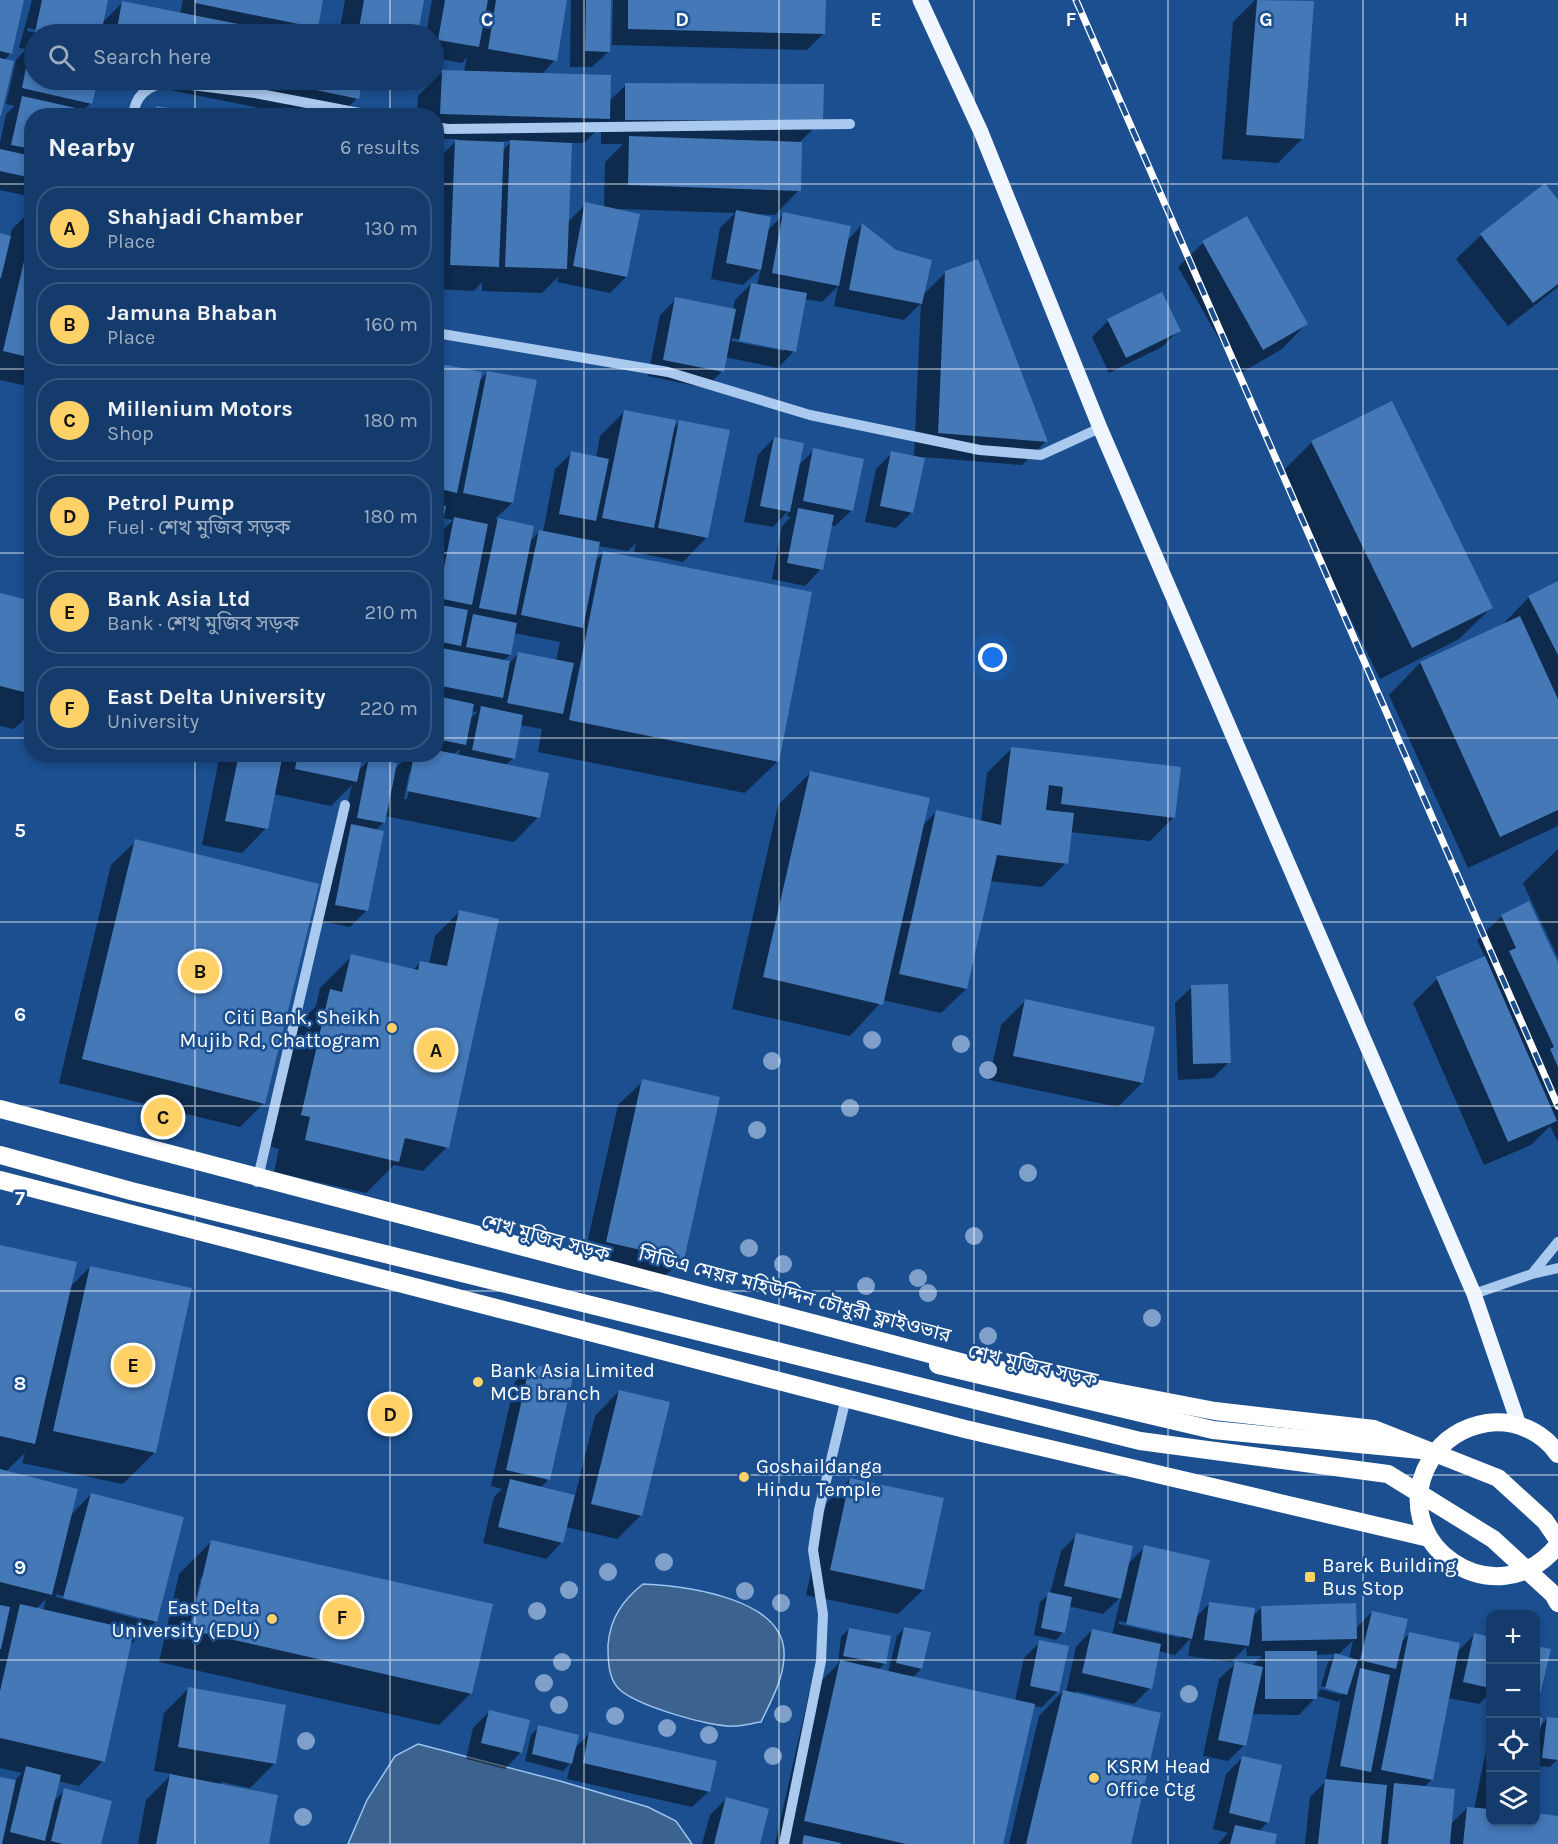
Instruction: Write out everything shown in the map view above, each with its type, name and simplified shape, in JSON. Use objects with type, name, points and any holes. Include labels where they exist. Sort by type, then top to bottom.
[{"type":"highway","name":"সিডিএ মেয়র মহিউদ্দিন চৌধুরী ফ্লাইওভার","points":[[0,1109],[964,1363],[1215,1411],[1374,1429],[1498,1478],[1545,1521],[1558,1540]]},
{"type":"highway","name":"শেখ মুজিব সড়ক","points":[[0,1116],[979,1376],[1213,1430],[1436,1451]]},
{"type":"highway","points":[[0,1155],[131,1191],[1140,1441],[1388,1474],[1493,1539],[1553,1594],[1558,1603]]},
{"type":"highway","points":[[0,1180],[846,1398],[1197,1486],[1429,1539]]},
{"type":"highway","points":[[1558,1454],[1540,1436],[1519,1425],[1497,1422],[1474,1425],[1453,1435],[1436,1451],[1424,1471],[1419,1494],[1421,1517],[1429,1539],[1443,1557],[1462,1569],[1485,1576],[1507,1576],[1530,1570],[1548,1557],[1558,1545]]},
{"type":"main road","points":[[920,0],[981,132],[1100,428],[1474,1293],[1519,1425]]},
{"type":"street","points":[[134,108],[146,90]]},
{"type":"street","points":[[233,90],[333,108]]},
{"type":"street","points":[[444,128],[850,124]]},
{"type":"street","points":[[444,334],[668,372],[810,415],[980,450],[1041,455],[1100,428]]},
{"type":"street","points":[[256,1185],[345,806]]},
{"type":"street","points":[[1532,1274],[1558,1242]]},
{"type":"street","points":[[1474,1293],[1558,1268]]},
{"type":"street","points":[[784,1844],[821,1661],[823,1614],[814,1560],[815,1540],[819,1510],[846,1398]]},
{"type":"water","points":[[643,1584],[707,1592],[731,1599],[770,1621],[781,1637],[784,1657],[779,1682],[761,1722],[723,1726],[692,1719],[656,1708],[627,1695],[618,1688],[609,1668],[609,1635],[619,1610],[629,1596]]},
{"type":"water","points":[[418,1744],[560,1781],[648,1807],[676,1821],[692,1844],[348,1844],[367,1800],[395,1756]]},
{"type":"building","points":[[0,0],[24,0],[12,54],[0,51]]},
{"type":"building","points":[[42,0],[108,0],[103,24],[37,24]]},
{"type":"building","points":[[195,0],[323,0],[319,24],[298,24],[195,3]]},
{"type":"building","points":[[364,0],[424,0],[420,24],[360,24]]},
{"type":"building","points":[[445,0],[488,0],[479,47],[444,41],[444,24],[441,24]]},
{"type":"building","points":[[496,0],[567,0],[557,61],[488,49]]},
{"type":"building","points":[[586,0],[611,0],[610,52],[585,51]]},
{"type":"building","points":[[628,0],[826,0],[825,34],[628,29]]},
{"type":"building","points":[[1257,0],[1314,1],[1304,139],[1246,135]]},
{"type":"building","points":[[122,1],[238,24],[118,24]]},
{"type":"building","points":[[0,58],[14,61],[1,116],[0,116]]},
{"type":"building","points":[[444,70],[611,75],[610,119],[444,114],[444,108],[440,108],[441,90],[444,90]]},
{"type":"building","points":[[625,83],[824,84],[823,121],[625,120]]},
{"type":"building","points":[[31,90],[96,90],[92,104]]},
{"type":"building","points":[[316,90],[360,90],[359,99]]},
{"type":"building","points":[[22,96],[76,108],[24,108],[24,147],[11,145]]},
{"type":"building","points":[[629,136],[802,142],[801,191],[628,185]]},
{"type":"building","points":[[455,140],[504,142],[499,267],[450,265]]},
{"type":"building","points":[[510,140],[572,143],[567,269],[505,267]]},
{"type":"building","points":[[0,149],[24,154],[24,176],[0,171]]},
{"type":"building","points":[[1545,183],[1558,200],[1558,284],[1533,303],[1480,234]]},
{"type":"building","points":[[585,202],[640,214],[627,277],[573,266]]},
{"type":"building","points":[[736,210],[771,217],[761,270],[726,263]]},
{"type":"building","points":[[783,212],[851,226],[839,286],[772,273]]},
{"type":"building","points":[[1247,216],[1308,324],[1263,350],[1202,241]]},
{"type":"building","points":[[862,223],[896,250],[932,260],[922,304],[849,290]]},
{"type":"building","points":[[0,233],[11,236],[1,278],[0,278]]},
{"type":"building","points":[[978,259],[1048,442],[938,433],[945,271]]},
{"type":"building","points":[[24,261],[24,356],[3,351]]},
{"type":"building","points":[[751,283],[807,293],[796,352],[739,341]]},
{"type":"building","points":[[1162,292],[1181,331],[1126,358],[1107,319]]},
{"type":"building","points":[[675,297],[736,309],[724,372],[663,360]]},
{"type":"building","points":[[444,365],[482,372],[457,493],[444,490]]},
{"type":"building","points":[[487,371],[537,380],[513,503],[463,493]]},
{"type":"building","points":[[1392,401],[1493,608],[1412,648],[1311,441]]},
{"type":"building","points":[[624,410],[676,420],[654,528],[602,518]]},
{"type":"building","points":[[679,420],[730,430],[708,538],[658,528]]},
{"type":"building","points":[[774,437],[804,443],[790,512],[760,506]]},
{"type":"building","points":[[813,448],[864,459],[853,511],[803,501]]},
{"type":"building","points":[[571,451],[609,459],[596,521],[559,514]]},
{"type":"building","points":[[891,451],[925,458],[913,513],[880,506]]},
{"type":"building","points":[[798,508],[834,515],[823,570],[787,563]]},
{"type":"building","points":[[454,517],[488,524],[472,605],[444,599],[444,568]]},
{"type":"building","points":[[498,518],[534,526],[516,615],[479,608]]},
{"type":"building","points":[[539,530],[600,542],[583,628],[521,615]]},
{"type":"building","points":[[603,551],[812,592],[779,762],[569,720]]},
{"type":"building","points":[[1558,581],[1558,655],[1528,596]]},
{"type":"building","points":[[0,593],[24,599],[24,692],[0,686]]},
{"type":"building","points":[[444,606],[468,610],[461,646],[444,643]]},
{"type":"building","points":[[473,614],[517,623],[511,655],[466,647]]},
{"type":"building","points":[[1520,616],[1558,699],[1558,810],[1500,837],[1420,662]]},
{"type":"building","points":[[444,649],[510,661],[503,698],[444,687]]},
{"type":"building","points":[[518,652],[574,663],[563,714],[507,703]]},
{"type":"building","points":[[444,698],[474,704],[466,745],[444,741]]},
{"type":"building","points":[[481,706],[523,715],[515,759],[472,750]]},
{"type":"building","points":[[1011,747],[1181,767],[1175,818],[1061,804],[1063,787],[1049,785],[1046,810],[1074,813],[1068,864],[997,855],[967,989],[899,974],[936,810],[1001,825]]},
{"type":"building","points":[[444,752],[549,773],[540,818],[407,791],[412,762],[444,762]]},
{"type":"building","points":[[237,762],[281,762],[268,829],[225,821]]},
{"type":"building","points":[[296,762],[361,762],[357,782],[295,769]]},
{"type":"building","points":[[368,762],[397,763],[385,823],[357,818]]},
{"type":"building","points":[[810,771],[930,798],[883,1005],[763,977]]},
{"type":"building","points":[[351,824],[384,831],[368,911],[335,905]]},
{"type":"building","points":[[135,839],[319,884],[265,1104],[82,1059]]},
{"type":"building","points":[[1529,901],[1558,963],[1558,1067],[1550,1049],[1554,1047],[1509,951],[1516,948],[1501,915]]},
{"type":"building","points":[[459,910],[499,919],[449,1148],[405,1138],[399,1162],[305,1140],[310,1117],[301,1115],[330,989],[342,992],[351,954],[418,970],[420,961],[447,966]]},
{"type":"building","points":[[1485,956],[1557,1121],[1508,1142],[1436,977]]},
{"type":"building","points":[[1228,984],[1231,1063],[1193,1064],[1191,985]]},
{"type":"building","points":[[1025,999],[1155,1027],[1143,1083],[1013,1056]]},
{"type":"building","points":[[642,1079],[720,1097],[684,1260],[606,1242]]},
{"type":"building","points":[[0,1245],[77,1262],[35,1444],[0,1436]]},
{"type":"building","points":[[90,1266],[192,1288],[156,1453],[53,1431]]},
{"type":"building","points":[[530,1364],[574,1373],[550,1480],[506,1470]]},
{"type":"building","points":[[619,1390],[670,1402],[642,1516],[591,1504]]},
{"type":"building","points":[[0,1469],[78,1489],[52,1595],[0,1582]]},
{"type":"building","points":[[850,1478],[944,1498],[924,1590],[830,1570]]},
{"type":"building","points":[[510,1479],[575,1495],[563,1543],[498,1527]]},
{"type":"building","points":[[91,1493],[184,1517],[157,1622],[63,1598]]},
{"type":"building","points":[[1076,1533],[1133,1546],[1121,1599],[1064,1586]]},
{"type":"building","points":[[211,1540],[493,1604],[472,1694],[190,1630]]},
{"type":"building","points":[[1144,1545],[1210,1560],[1192,1639],[1126,1624]]},
{"type":"building","points":[[1048,1592],[1072,1597],[1065,1633],[1041,1628]]},
{"type":"building","points":[[1209,1602],[1255,1608],[1249,1646],[1204,1640]]},
{"type":"building","points":[[1356,1603],[1357,1639],[1262,1641],[1261,1606]]},
{"type":"building","points":[[20,1604],[134,1630],[105,1762],[0,1738],[0,1691]]},
{"type":"building","points":[[0,1605],[10,1607],[1,1649],[0,1649]]},
{"type":"building","points":[[1372,1611],[1408,1619],[1396,1669],[1360,1660]]},
{"type":"building","points":[[904,1627],[931,1632],[922,1669],[896,1663]]},
{"type":"building","points":[[849,1628],[891,1636],[886,1664],[843,1656]]},
{"type":"building","points":[[1092,1629],[1161,1644],[1152,1689],[1082,1673]]},
{"type":"building","points":[[1409,1632],[1460,1643],[1433,1780],[1381,1770]]},
{"type":"building","points":[[1474,1633],[1486,1636],[1486,1687],[1463,1682]]},
{"type":"building","points":[[1039,1640],[1069,1646],[1059,1692],[1030,1686]]},
{"type":"building","points":[[1540,1647],[1551,1649],[1540,1694]]},
{"type":"building","points":[[1265,1651],[1317,1651],[1317,1699],[1265,1699]]},
{"type":"building","points":[[1335,1653],[1358,1660],[1347,1695],[1325,1688]]},
{"type":"building","points":[[840,1660],[1035,1704],[1003,1844],[906,1844],[804,1821]]},
{"type":"building","points":[[1235,1661],[1263,1667],[1246,1746],[1218,1740]]},
{"type":"building","points":[[1360,1668],[1390,1675],[1371,1772],[1340,1766]]},
{"type":"building","points":[[188,1687],[286,1705],[276,1764],[178,1747]]},
{"type":"building","name":"KSRM Head Office Ctg","points":[[1063,1690],[1161,1713],[1131,1844],[1026,1844]]},
{"type":"building","points":[[489,1710],[530,1720],[522,1753],[481,1743]]},
{"type":"building","points":[[1547,1717],[1558,1718],[1558,1760],[1542,1758]]},
{"type":"building","points":[[538,1725],[579,1735],[572,1764],[532,1754]]},
{"type":"building","points":[[589,1732],[717,1761],[710,1792],[583,1763]]},
{"type":"building","points":[[1242,1756],[1282,1765],[1269,1823],[1229,1813]]},
{"type":"building","points":[[26,1766],[61,1775],[45,1841],[10,1832]]},
{"type":"building","points":[[170,1774],[278,1795],[269,1844],[156,1844]]},
{"type":"building","points":[[0,1777],[16,1780],[2,1844],[0,1844]]},
{"type":"building","points":[[1325,1779],[1387,1785],[1381,1844],[1318,1844]]},
{"type":"building","points":[[1394,1783],[1455,1789],[1450,1844],[1388,1844]]},
{"type":"building","points":[[64,1788],[112,1801],[101,1844],[63,1844],[51,1841]]},
{"type":"building","points":[[726,1797],[769,1809],[760,1844],[714,1844]]},
{"type":"building","points":[[1467,1807],[1486,1809],[1486,1826],[1540,1826],[1540,1814],[1558,1816],[1558,1844],[1463,1844]]},
{"type":"building","points":[[1235,1825],[1277,1834],[1275,1844],[1230,1844]]},
{"type":"building","points":[[804,1835],[841,1843],[841,1844],[802,1844]]},
{"type":"railway","points":[[1076,0],[1558,1106]]},
{"type":"place","name":"Jamuna Bhaban","points":[[200,971]]},
{"type":"place","name":"Citi Bank, Sheikh Mujib Rd, Chattogram","points":[[392,1028]]},
{"type":"place","name":"Shahjadi Chamber","points":[[436,1050]]},
{"type":"place","name":"Millenium Motors","points":[[163,1117]]},
{"type":"place","name":"Bank Asia Ltd","points":[[133,1365]]},
{"type":"place","name":"Bank Asia Limited MCB branch","points":[[478,1382]]},
{"type":"place","name":"Petrol Pump","points":[[390,1414]]},
{"type":"place","name":"Goshaildanga Hindu Temple","points":[[744,1477]]},
{"type":"place","name":"Barek Building Bus Stop","points":[[1310,1577]]},
{"type":"place","name":"East Delta University","points":[[342,1617]]},
{"type":"place","name":"East Delta University (EDU)","points":[[272,1619]]},
{"type":"place","name":"KSRM Head Office Ctg","points":[[1094,1778]]}]
